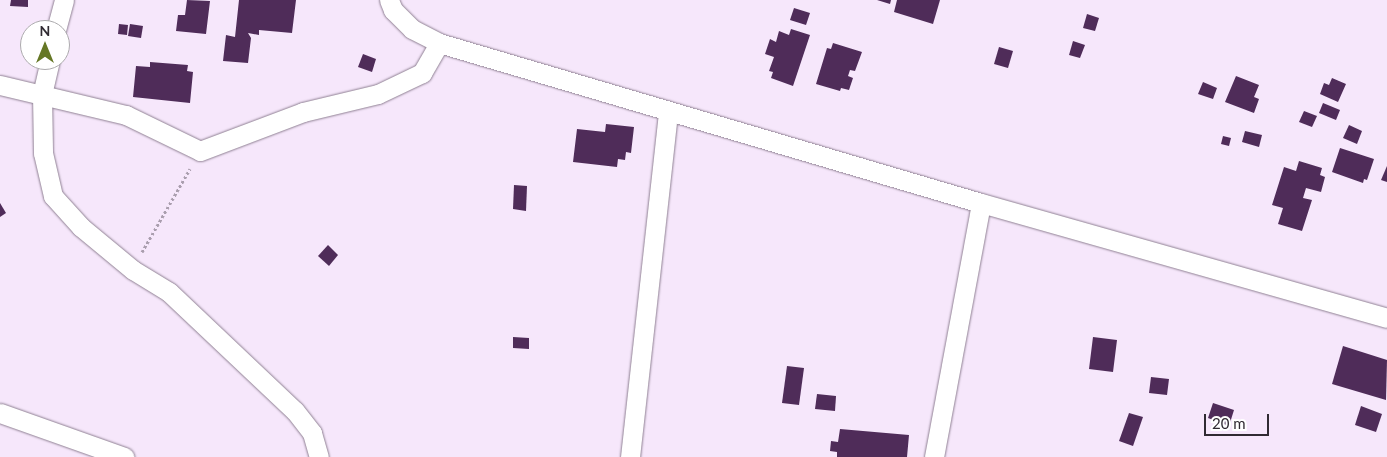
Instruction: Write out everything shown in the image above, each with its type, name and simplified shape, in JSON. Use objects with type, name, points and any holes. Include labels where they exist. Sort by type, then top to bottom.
[{"type":"street","points":[[59,20],[64,0]]},
{"type":"street","points":[[389,0],[393,10],[412,29],[438,43],[981,203],[1387,318]]},
{"type":"street","points":[[0,85],[126,115],[200,150],[303,112],[378,94],[422,73],[438,43]]},
{"type":"street","points":[[48,70],[42,94],[43,153],[53,196],[81,228],[132,270],[169,292],[295,411],[312,433],[319,457]]},
{"type":"street","points":[[630,457],[668,112]]},
{"type":"street","points":[[934,457],[981,203]]},
{"type":"street","points":[[0,413],[124,457]]},
{"type":"path","points":[[132,270],[200,150]]},
{"type":"building","points":[[11,0],[28,0],[28,7],[10,6]]},
{"type":"building","points":[[187,0],[210,1],[206,34],[176,31],[178,15],[185,15]]},
{"type":"building","points":[[239,0],[296,0],[292,33],[259,30],[259,35],[248,33],[251,38],[248,63],[223,61],[226,35],[235,37]]},
{"type":"building","points":[[877,0],[891,0],[890,4]]},
{"type":"building","points":[[897,0],[940,0],[933,24],[894,12]]},
{"type":"building","points":[[794,8],[810,13],[806,25],[790,20]]},
{"type":"building","points":[[1087,14],[1099,18],[1095,31],[1083,28]]},
{"type":"building","points":[[119,24],[128,25],[127,35],[118,34]]},
{"type":"building","points":[[130,24],[143,26],[141,38],[128,36]]},
{"type":"building","points":[[791,29],[810,35],[793,86],[771,78],[773,72],[769,71],[774,57],[765,54],[770,39],[776,42],[779,31],[789,35]]},
{"type":"building","points":[[1073,41],[1085,45],[1080,58],[1069,55]]},
{"type":"building","points":[[833,43],[862,52],[855,71],[850,70],[848,76],[853,78],[849,90],[841,88],[840,91],[816,84],[827,48],[831,49]]},
{"type":"building","points":[[999,47],[1013,51],[1008,68],[994,64]]},
{"type":"building","points":[[363,54],[376,59],[372,72],[358,67]]},
{"type":"building","points":[[150,62],[188,65],[187,71],[193,72],[190,103],[133,97],[136,66],[150,67]]},
{"type":"building","points":[[1236,76],[1259,85],[1254,97],[1259,99],[1254,113],[1225,102]]},
{"type":"building","points":[[1332,78],[1346,84],[1338,102],[1320,94],[1324,83],[1329,85]]},
{"type":"building","points":[[1203,82],[1217,88],[1213,99],[1198,94]]},
{"type":"building","points":[[1323,103],[1340,110],[1336,120],[1319,113]]},
{"type":"building","points":[[1304,111],[1317,116],[1312,127],[1299,122]]},
{"type":"building","points":[[606,124],[634,127],[631,153],[626,152],[625,160],[618,159],[617,167],[573,162],[577,129],[605,132]]},
{"type":"building","points":[[1349,125],[1362,131],[1357,144],[1343,138]]},
{"type":"building","points":[[1245,131],[1262,135],[1259,147],[1242,142]]},
{"type":"building","points":[[1223,136],[1231,138],[1229,146],[1221,144]]},
{"type":"building","points":[[1340,148],[1374,159],[1367,180],[1364,179],[1363,183],[1332,172]]},
{"type":"building","points":[[1299,161],[1322,168],[1320,175],[1325,177],[1321,192],[1306,188],[1303,198],[1312,200],[1302,231],[1278,224],[1283,208],[1272,205],[1284,167],[1296,171]]},
{"type":"building","points":[[1387,166],[1387,182],[1381,180]]},
{"type":"building","points":[[514,185],[527,186],[526,211],[513,209]]},
{"type":"building","points":[[0,203],[6,213],[0,217]]},
{"type":"building","points":[[328,245],[338,255],[329,266],[318,256]]},
{"type":"building","points":[[513,337],[529,338],[529,349],[513,348]]},
{"type":"building","points":[[1093,337],[1117,340],[1113,372],[1089,369]]},
{"type":"building","points":[[1343,346],[1387,360],[1386,400],[1332,384]]},
{"type":"building","points":[[787,366],[804,368],[799,405],[782,403]]},
{"type":"building","points":[[1151,377],[1169,379],[1167,395],[1149,393]]},
{"type":"building","points":[[817,394],[836,396],[835,411],[815,409]]},
{"type":"building","points":[[1213,403],[1234,410],[1229,426],[1208,418]]},
{"type":"building","points":[[1361,406],[1382,414],[1376,432],[1355,425]]},
{"type":"building","points":[[1129,413],[1143,417],[1133,446],[1119,441]]},
{"type":"building","points":[[840,429],[909,435],[907,457],[837,457],[837,452],[830,451],[831,441],[838,442]]}]
